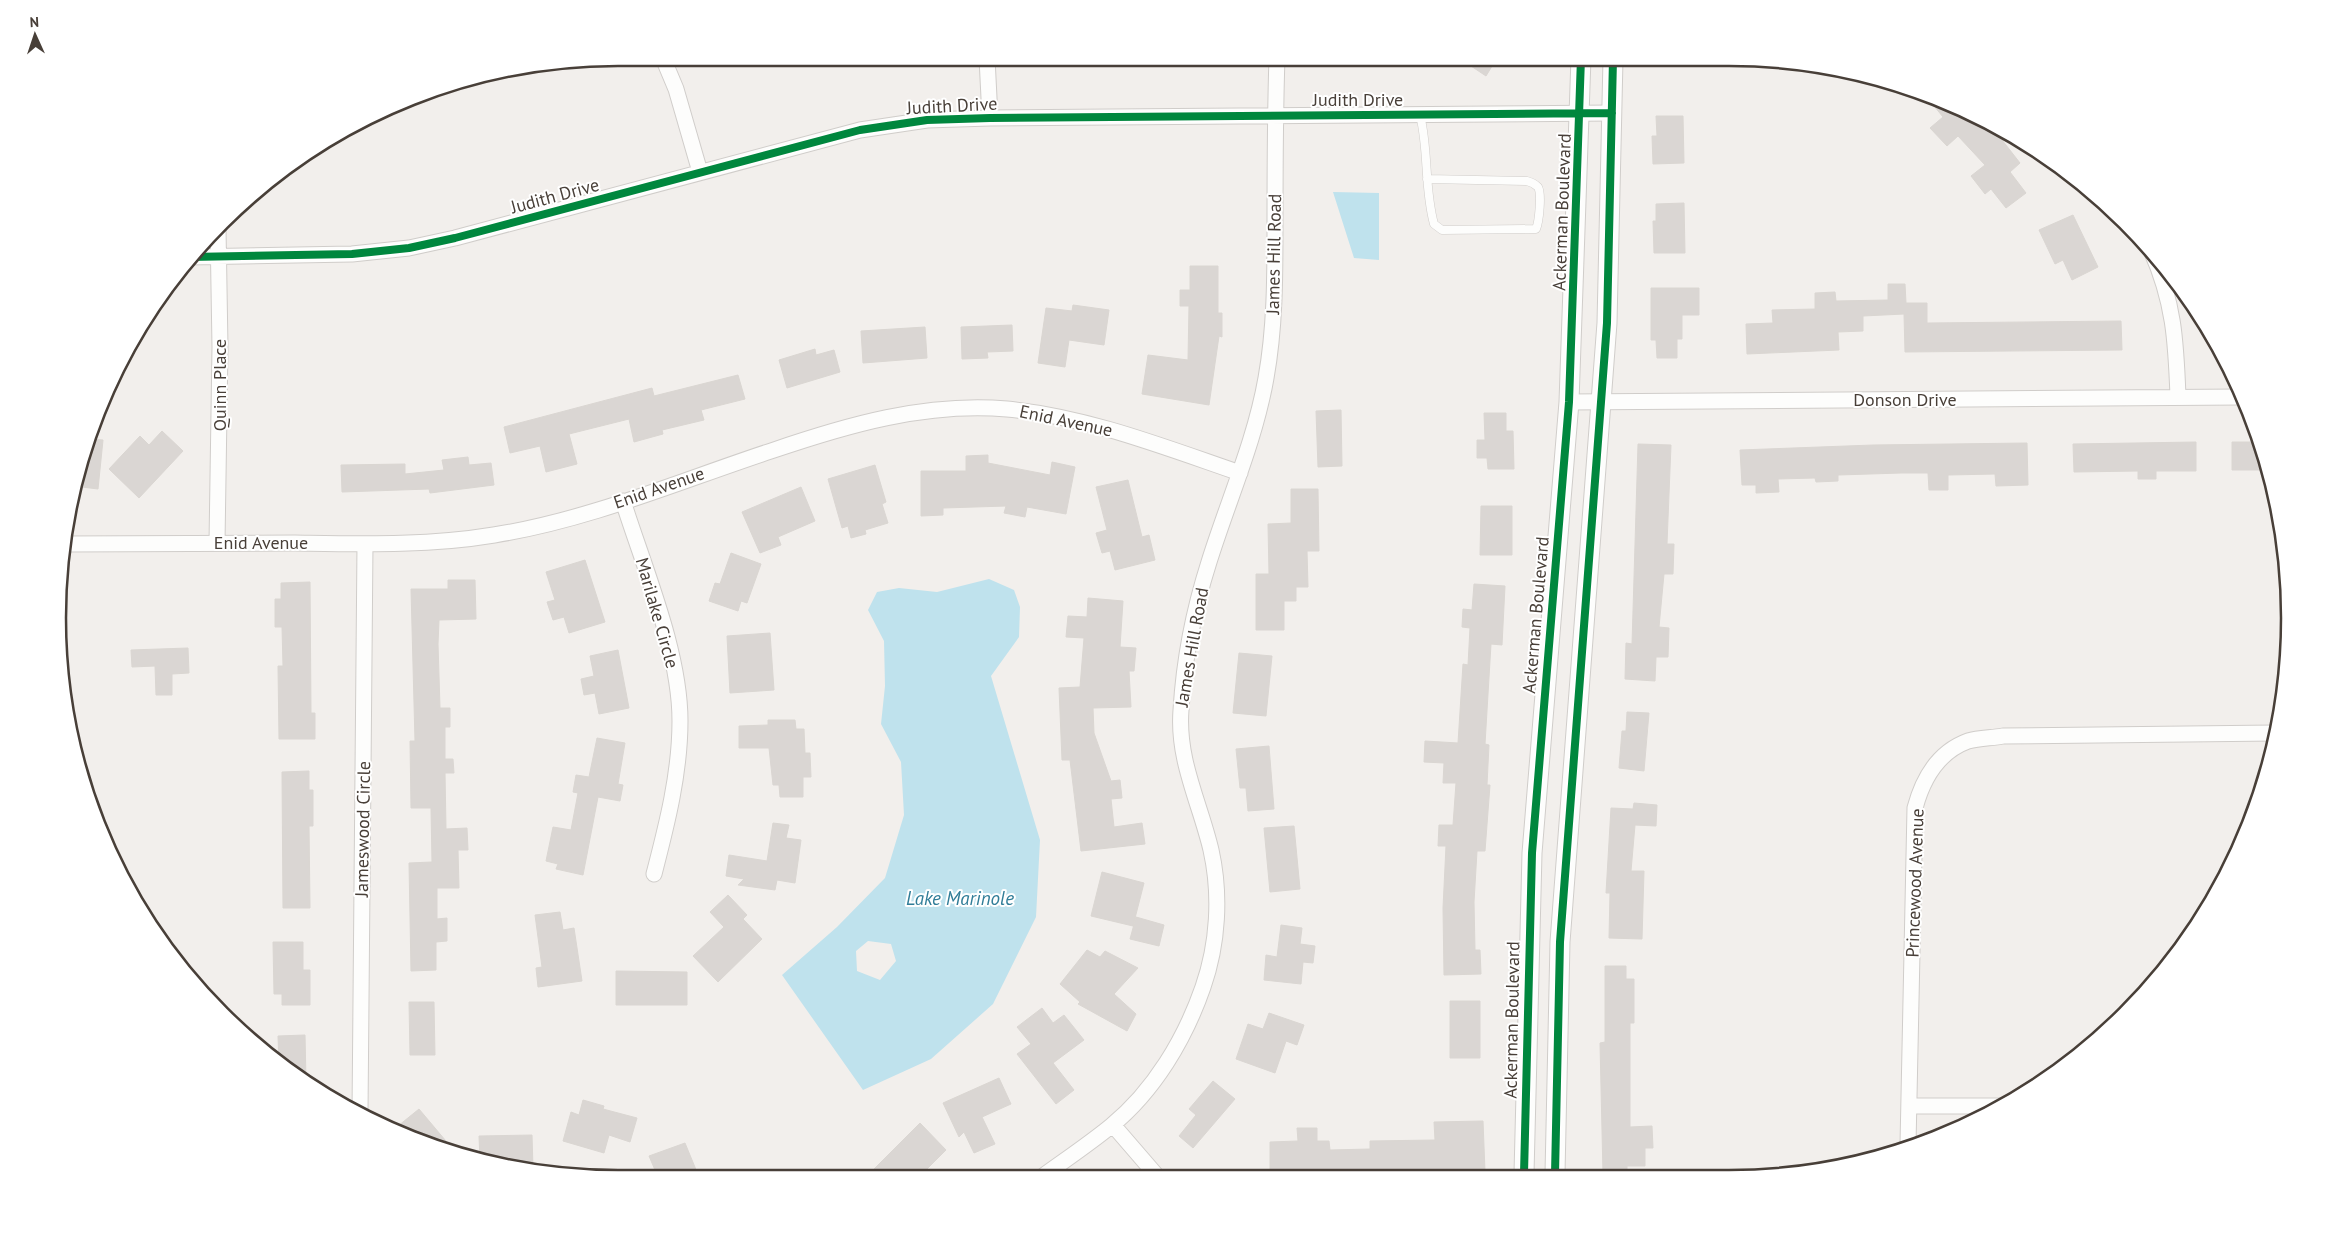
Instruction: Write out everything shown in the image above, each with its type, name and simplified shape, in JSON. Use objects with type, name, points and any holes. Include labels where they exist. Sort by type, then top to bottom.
[{"type":"street","points":[[666,66],[676,89],[700,172]]},
{"type":"street","points":[[987,66],[990,118]]},
{"type":"street","name":"James Hill Road","points":[[1051,1170],[1113,1125],[1148,1088],[1169,1059],[1189,1022],[1204,986],[1213,952],[1217,919],[1216,884],[1211,850],[1187,774],[1182,747],[1180,715],[1183,677],[1194,618],[1208,564],[1240,473],[1266,380],[1272,339],[1277,66]]},
{"type":"street","name":"Ackerman Boulevard","points":[[1524,1170],[1532,853],[1569,402],[1581,66]]},
{"type":"street","points":[[1555,1170],[1560,942],[1607,323],[1613,66]]},
{"type":"street","name":"Judith Drive","points":[[200,258],[352,254],[408,248],[454,238],[860,130],[920,121],[990,118],[1612,113]]},
{"type":"street","name":"Quinn Place","points":[[218,238],[220,367],[218,543]]},
{"type":"street","points":[[2162,276],[2170,302],[2176,334],[2178,398]]},
{"type":"street","name":"Donson Drive","points":[[1569,402],[2235,398]]},
{"type":"street","name":"Enid Avenue","points":[[71,544],[365,544],[450,540],[496,535],[558,522],[805,439],[866,421],[922,412],[971,408],[1006,409],[1054,415],[1101,426],[1240,473]]},
{"type":"street","name":"Marilake Circle","points":[[623,501],[670,646],[680,710],[679,757],[674,791],[654,874]]},
{"type":"street","name":"Jameswood Circle","points":[[360,1106],[365,544]]},
{"type":"street","name":"Princewood Avenue","points":[[1908,1139],[1915,808],[1920,789],[1930,771],[1941,758],[1955,747],[1970,741],[2003,736],[2268,733]]},
{"type":"street","points":[[1910,1106],[1986,1106]]},
{"type":"street","points":[[1113,1125],[1152,1170]]},
{"type":"lane","points":[[1420,115],[1425,136],[1429,207],[1434,224],[1442,230],[1536,230],[1539,222],[1539,189],[1536,185],[1527,181],[1428,180]]},
{"type":"water","points":[[1333,192],[1379,193],[1379,260],[1354,258]]},
{"type":"water","name":"Lake Marinole","points":[[989,579],[1014,590],[1020,607],[1019,637],[991,676],[1040,840],[1036,917],[993,1004],[931,1059],[863,1090],[782,975],[837,927],[885,878],[904,815],[901,762],[881,724],[885,686],[884,641],[868,610],[877,592],[899,588],[937,592]],"holes":[[[868,941],[891,944],[896,961],[880,980],[857,971],[856,951]]]},
{"type":"building","points":[[1471,66],[1492,66],[1486,76]]},
{"type":"building","points":[[1934,106],[2000,137],[2020,163],[2010,172],[2026,193],[2006,208],[1991,189],[1985,194],[1971,176],[1985,165],[1958,136],[1947,146],[1930,128],[1943,117]]},
{"type":"building","points":[[1656,116],[1683,116],[1684,163],[1653,164],[1652,136],[1657,136]]},
{"type":"building","points":[[1684,203],[1685,253],[1654,253],[1653,221],[1656,221],[1656,204]]},
{"type":"building","points":[[2073,215],[2098,267],[2072,280],[2063,260],[2055,264],[2039,230]]},
{"type":"building","points":[[1190,266],[1218,266],[1218,313],[1222,313],[1222,337],[1219,336],[1209,405],[1142,394],[1148,355],[1188,360],[1189,306],[1180,306],[1180,290],[1190,290]]},
{"type":"building","points":[[1888,284],[1905,284],[1906,303],[1927,303],[1927,323],[2121,321],[2122,350],[1905,352],[1904,314],[1863,316],[1863,331],[1838,332],[1839,350],[1747,354],[1746,324],[1773,323],[1772,310],[1815,309],[1815,293],[1835,292],[1836,301],[1888,300]]},
{"type":"building","points":[[1651,288],[1699,288],[1699,315],[1682,315],[1682,339],[1677,339],[1677,358],[1657,358],[1656,340],[1651,340]]},
{"type":"building","points":[[1073,305],[1109,310],[1104,345],[1069,340],[1065,367],[1038,363],[1046,308],[1072,311]]},
{"type":"building","points":[[1012,325],[1013,351],[987,352],[988,358],[962,359],[961,327]]},
{"type":"building","points":[[925,327],[927,358],[863,363],[861,331]]},
{"type":"building","points":[[815,349],[816,355],[834,350],[840,372],[787,388],[779,360]]},
{"type":"building","points":[[738,375],[745,399],[701,410],[704,420],[662,430],[663,434],[634,442],[629,419],[569,434],[577,464],[546,472],[540,446],[510,453],[504,427],[652,388],[654,396]]},
{"type":"building","points":[[1341,410],[1342,466],[1318,467],[1316,411]]},
{"type":"building","points":[[1484,413],[1506,413],[1506,431],[1513,431],[1514,469],[1488,469],[1487,458],[1477,458],[1477,440],[1485,440]]},
{"type":"building","points":[[162,431],[183,451],[139,498],[109,469],[140,436],[149,445]]},
{"type":"building","points":[[97,440],[103,440],[98,489],[82,487]]},
{"type":"building","points":[[2196,442],[2196,471],[2156,471],[2156,479],[2138,479],[2138,471],[2074,472],[2073,444]]},
{"type":"building","points":[[2232,442],[2251,442],[2260,470],[2232,470]]},
{"type":"building","points":[[2027,443],[2028,485],[1996,486],[1995,474],[1948,475],[1948,490],[1929,490],[1928,473],[1901,473],[1838,475],[1838,481],[1816,482],[1815,478],[1778,479],[1779,492],[1756,493],[1756,485],[1742,485],[1740,450],[1873,445]]},
{"type":"building","points":[[1638,444],[1671,445],[1667,544],[1674,544],[1673,574],[1664,574],[1659,627],[1669,628],[1668,657],[1656,657],[1655,681],[1625,679],[1626,643],[1632,644]]},
{"type":"building","points":[[988,455],[988,463],[1050,475],[1052,462],[1075,467],[1066,514],[1027,507],[1025,517],[1004,513],[1006,506],[943,508],[943,515],[921,516],[921,471],[966,471],[966,456]]},
{"type":"building","points":[[468,457],[469,465],[491,463],[494,485],[430,493],[429,489],[342,492],[341,465],[405,464],[405,474],[444,470],[442,460]]},
{"type":"building","points":[[875,465],[886,502],[882,504],[888,523],[865,530],[866,534],[851,538],[848,526],[842,528],[828,479]]},
{"type":"building","points":[[1128,480],[1142,537],[1149,535],[1155,560],[1115,570],[1110,551],[1102,553],[1096,533],[1107,530],[1096,487]]},
{"type":"building","points":[[801,487],[815,521],[778,537],[781,545],[760,553],[742,512]]},
{"type":"building","points":[[1291,489],[1318,489],[1319,551],[1307,551],[1308,587],[1296,587],[1296,601],[1284,601],[1284,630],[1256,630],[1256,574],[1269,574],[1268,524],[1291,523]]},
{"type":"building","points":[[1481,506],[1512,506],[1512,555],[1480,555]]},
{"type":"building","points":[[731,553],[761,564],[747,603],[741,601],[738,611],[709,601],[715,583],[720,584]]},
{"type":"building","points":[[585,560],[605,622],[569,633],[564,617],[553,620],[547,602],[555,600],[546,572]]},
{"type":"building","points":[[448,580],[475,580],[476,619],[439,620],[438,644],[440,708],[450,708],[450,727],[445,727],[445,759],[453,759],[454,773],[445,773],[446,829],[467,828],[468,850],[458,850],[459,888],[437,888],[437,919],[447,918],[447,941],[436,942],[436,970],[411,971],[409,863],[432,862],[431,808],[411,808],[410,741],[415,741],[411,589],[448,589]]},
{"type":"building","points":[[310,582],[311,713],[315,713],[315,739],[279,739],[278,666],[283,666],[282,627],[275,627],[275,599],[281,599],[281,583]]},
{"type":"building","points":[[1474,584],[1505,586],[1502,645],[1491,644],[1485,744],[1489,745],[1487,785],[1490,785],[1485,851],[1477,851],[1474,902],[1475,950],[1480,950],[1481,974],[1444,975],[1443,908],[1446,846],[1438,846],[1439,825],[1453,825],[1456,783],[1443,783],[1444,763],[1424,762],[1425,741],[1458,743],[1463,664],[1468,665],[1470,628],[1462,627],[1463,609],[1472,610]]},
{"type":"building","points":[[1088,598],[1123,601],[1120,647],[1136,648],[1134,671],[1129,671],[1131,707],[1093,708],[1094,733],[1111,781],[1120,780],[1122,798],[1111,799],[1114,827],[1142,823],[1145,844],[1081,851],[1070,760],[1062,760],[1059,688],[1080,687],[1084,638],[1066,637],[1068,616],[1087,617]]},
{"type":"building","points":[[770,633],[774,690],[730,693],[727,636]]},
{"type":"building","points":[[188,648],[189,673],[172,674],[172,695],[156,695],[155,666],[132,667],[131,650]]},
{"type":"building","points":[[618,650],[629,708],[599,714],[595,693],[584,695],[581,679],[594,676],[590,656]]},
{"type":"building","points":[[1239,653],[1272,656],[1266,716],[1233,713]]},
{"type":"building","points":[[1627,712],[1649,713],[1644,771],[1619,768],[1622,731],[1626,731]]},
{"type":"building","points":[[768,720],[795,720],[796,729],[804,729],[805,753],[810,753],[811,777],[803,777],[803,797],[780,797],[779,785],[773,785],[769,748],[739,748],[739,726],[768,725]]},
{"type":"building","points":[[597,738],[625,743],[618,784],[623,785],[620,801],[598,797],[583,875],[556,869],[558,864],[546,861],[553,827],[571,830],[578,793],[573,792],[576,775],[589,777]]},
{"type":"building","points":[[1269,746],[1274,809],[1248,811],[1246,788],[1240,788],[1236,749]]},
{"type":"building","points":[[309,771],[309,790],[313,790],[313,826],[309,826],[310,908],[283,908],[282,772]]},
{"type":"building","points":[[1634,803],[1657,805],[1656,826],[1635,825],[1631,871],[1644,871],[1642,939],[1609,938],[1610,893],[1606,893],[1611,808],[1633,809]]},
{"type":"building","points":[[773,823],[789,825],[786,838],[801,840],[795,883],[777,880],[775,890],[738,885],[744,879],[726,876],[729,855],[767,861]]},
{"type":"building","points":[[1294,826],[1300,889],[1270,892],[1264,828]]},
{"type":"building","points":[[1102,872],[1144,883],[1133,926],[1091,916]]},
{"type":"building","points":[[728,895],[747,915],[743,919],[762,939],[718,982],[693,956],[724,927],[710,912]]},
{"type":"building","points":[[560,912],[563,930],[574,928],[582,981],[538,987],[536,968],[542,967],[535,915]]},
{"type":"building","points":[[1136,917],[1164,925],[1159,946],[1130,939]]},
{"type":"building","points":[[1281,925],[1302,928],[1300,944],[1315,946],[1313,963],[1303,962],[1301,984],[1264,980],[1266,955],[1277,957]]},
{"type":"building","points":[[273,942],[303,942],[303,970],[310,970],[310,1005],[282,1005],[282,994],[274,994]]},
{"type":"building","points":[[1087,950],[1100,957],[1105,951],[1138,968],[1114,994],[1136,1014],[1127,1031],[1078,1004],[1080,1002],[1060,984]]},
{"type":"building","points":[[1605,966],[1626,966],[1626,979],[1634,979],[1634,1023],[1630,1023],[1630,1127],[1652,1126],[1653,1148],[1645,1148],[1645,1166],[1627,1166],[1627,1170],[1603,1170],[1600,1043],[1605,1042]]},
{"type":"building","points":[[616,971],[687,972],[687,1005],[616,1005]]},
{"type":"building","points":[[1450,1001],[1480,1001],[1480,1058],[1450,1058]]},
{"type":"building","points":[[409,1002],[434,1002],[435,1055],[410,1055]]},
{"type":"building","points":[[1042,1008],[1053,1023],[1064,1015],[1084,1040],[1053,1063],[1074,1090],[1056,1104],[1017,1054],[1031,1044],[1017,1027]]},
{"type":"building","points":[[1269,1013],[1304,1025],[1297,1045],[1286,1041],[1275,1073],[1236,1059],[1248,1024],[1263,1029]]},
{"type":"building","points":[[305,1035],[306,1073],[279,1053],[278,1036]]},
{"type":"building","points":[[999,1078],[1011,1104],[982,1117],[995,1144],[974,1153],[964,1132],[959,1137],[943,1103]]},
{"type":"building","points":[[1213,1081],[1235,1099],[1193,1148],[1179,1136],[1196,1115],[1189,1109]]},
{"type":"building","points":[[583,1100],[604,1106],[603,1109],[637,1118],[630,1142],[609,1135],[604,1153],[563,1141],[571,1112],[579,1115]]},
{"type":"building","points":[[419,1109],[447,1142],[407,1128],[400,1125]]},
{"type":"building","points":[[1483,1121],[1485,1170],[1270,1170],[1270,1142],[1298,1141],[1297,1128],[1317,1128],[1317,1141],[1329,1141],[1330,1150],[1370,1149],[1370,1141],[1435,1140],[1434,1122]]},
{"type":"building","points":[[920,1123],[946,1150],[926,1170],[920,1168],[918,1170],[873,1170]]},
{"type":"building","points":[[532,1135],[533,1163],[480,1152],[479,1136]]},
{"type":"building","points":[[685,1143],[696,1170],[655,1170],[649,1156]]},
{"type":"cycle path","points":[[1524,1170],[1532,853],[1569,402],[1581,66]]},
{"type":"cycle path","points":[[1555,1170],[1560,942],[1607,323],[1613,66]]},
{"type":"cycle path","points":[[201,257],[352,254],[409,248],[455,238],[860,130],[927,120],[1612,113]]}]
